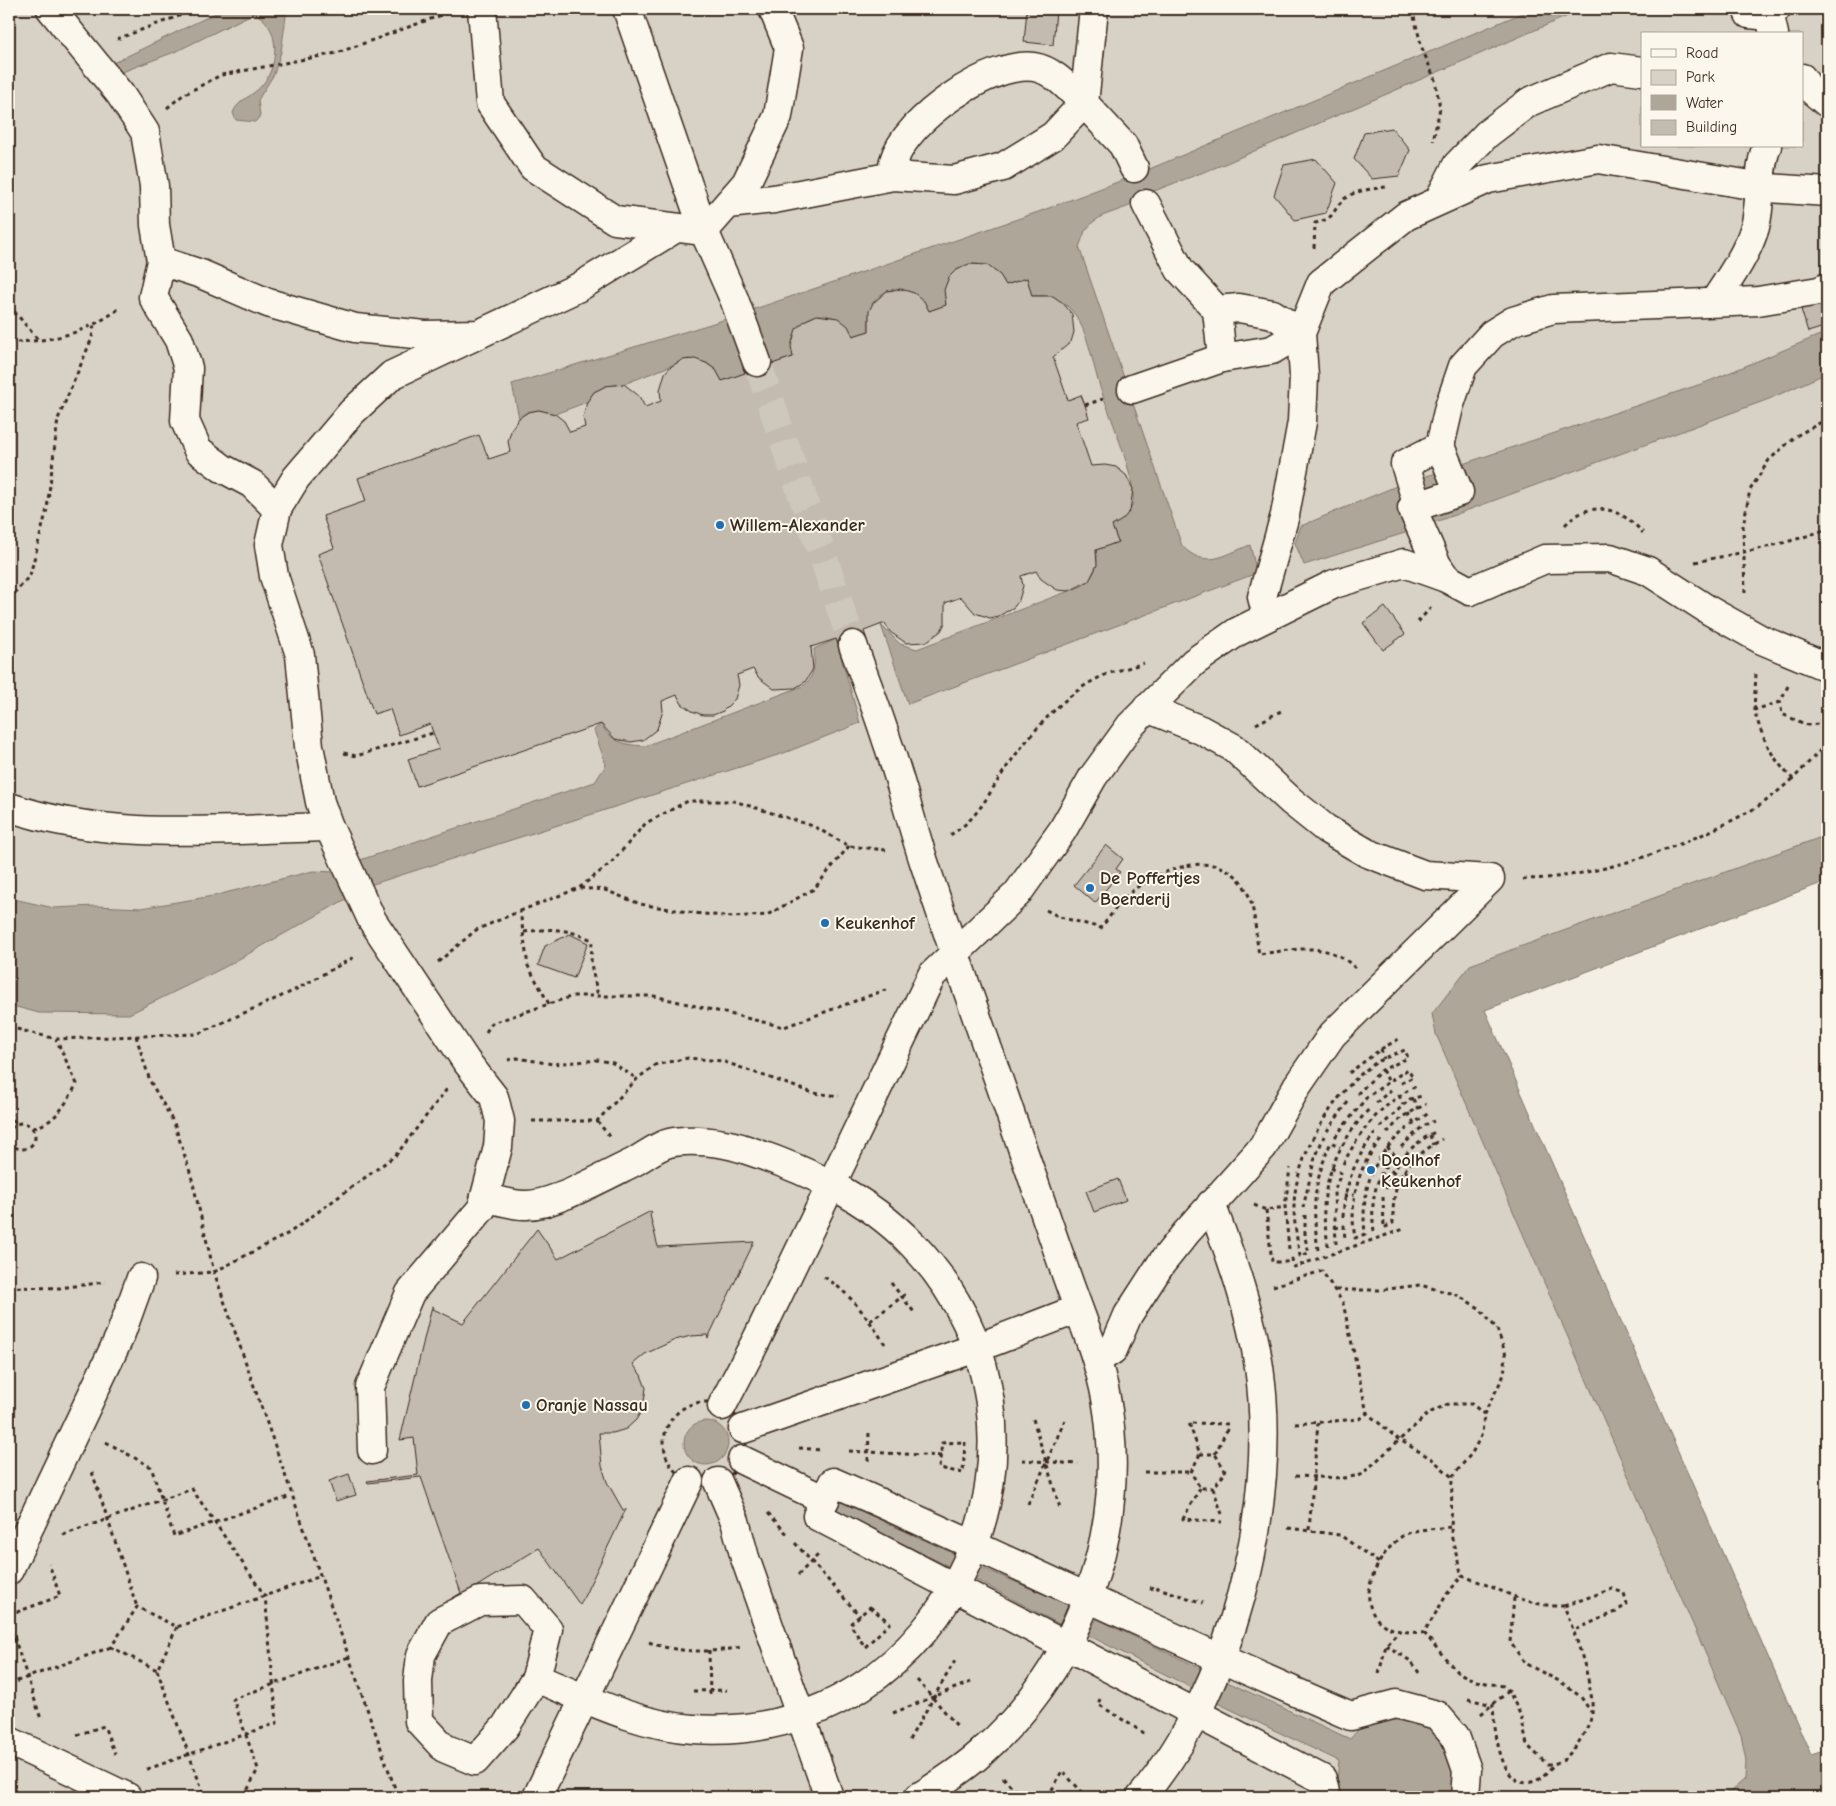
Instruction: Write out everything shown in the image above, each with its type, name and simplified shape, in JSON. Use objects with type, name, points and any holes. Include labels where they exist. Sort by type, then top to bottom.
[{"type":"street","points":[[51,9],[120,94],[145,132],[154,186],[155,226],[161,261],[153,297],[180,340],[188,368],[185,421],[198,450],[222,468],[252,484],[277,508]]},
{"type":"street","points":[[482,9],[490,103],[533,167],[615,220],[704,231]]},
{"type":"street","points":[[627,9],[704,231],[734,299],[757,362]]},
{"type":"street","points":[[704,231],[746,183],[778,116],[789,48],[773,9]]},
{"type":"street","points":[[728,204],[774,198],[893,176],[954,180],[1003,167],[1053,136],[1084,103],[1094,9]]},
{"type":"street","points":[[893,176],[894,160],[904,142],[935,107],[972,84],[1006,69],[1035,67],[1056,77],[1084,103],[1123,145],[1134,168]]},
{"type":"street","points":[[1439,200],[1457,164],[1487,134],[1529,102],[1611,67],[1641,72]]},
{"type":"street","points":[[1714,302],[1740,261],[1755,227],[1763,157],[1767,148]]},
{"type":"street","points":[[1267,616],[1262,597],[1285,515],[1302,422],[1304,376],[1301,334],[1321,283],[1406,216],[1488,179],[1598,159],[1760,186],[1827,192]]},
{"type":"street","points":[[1146,204],[1180,270],[1217,310],[1222,358]]},
{"type":"street","points":[[372,1450],[370,1387],[410,1293],[482,1208],[498,1146],[500,1121],[494,1097],[477,1075],[379,930],[332,833],[320,802],[309,746],[300,655],[274,576],[269,545],[277,508],[296,478],[352,412],[392,375],[578,287],[676,228]]},
{"type":"street","points":[[161,261],[201,274],[268,303],[355,328],[426,335],[479,334]]},
{"type":"street","points":[[1419,517],[1459,492],[1440,446],[1449,407],[1464,366],[1492,334],[1513,321],[1552,309],[1758,301],[1819,291],[1827,287]]},
{"type":"street","points":[[1217,310],[1239,308],[1273,314],[1301,334]]},
{"type":"street","points":[[1132,389],[1222,358],[1272,350],[1301,334]]},
{"type":"street","points":[[1440,446],[1405,464],[1419,517],[1437,565],[1446,578]]},
{"type":"street","points":[[722,1406],[795,1261],[932,974],[1017,894],[1062,831],[1099,770],[1130,726],[1194,662],[1237,632],[1334,584],[1404,562],[1446,578],[1470,591],[1545,559],[1610,558],[1648,571],[1710,611],[1762,640],[1822,666]]},
{"type":"street","points":[[853,645],[888,742],[919,846],[955,953],[1097,1360],[1111,1434],[1112,1472],[1109,1515],[1101,1557],[1088,1598],[1066,1646],[1042,1686],[1014,1721],[981,1753],[951,1777],[919,1797]]},
{"type":"street","points":[[1147,708],[1201,730],[1234,748],[1291,801],[1326,829],[1367,854],[1424,875],[1490,878]]},
{"type":"street","points":[[9,807],[32,815],[128,830],[332,833]]},
{"type":"street","points":[[1097,1360],[1112,1350],[1128,1315],[1145,1288],[1186,1233],[1263,1147],[1297,1086],[1332,1035],[1490,878]]},
{"type":"street","points":[[485,1197],[523,1206],[546,1202],[584,1187],[668,1143],[704,1141],[737,1147],[832,1184],[862,1201],[890,1222],[936,1272],[965,1321],[976,1347],[985,1379],[991,1412],[992,1458],[986,1512],[976,1544],[953,1589],[925,1630],[898,1658],[850,1693],[800,1716],[750,1727],[711,1729],[665,1726],[638,1719],[536,1678]]},
{"type":"street","points":[[1141,1797],[1173,1753],[1196,1713],[1221,1657],[1241,1594],[1258,1525],[1264,1424],[1259,1367],[1230,1255],[1211,1204]]},
{"type":"street","points":[[23,1554],[77,1426],[120,1336],[141,1278]]},
{"type":"street","points":[[743,1429],[899,1375],[1078,1309]]},
{"type":"street","points":[[742,1460],[825,1500]]},
{"type":"street","points":[[537,1797],[689,1481]]},
{"type":"street","points":[[718,1482],[735,1521],[829,1797]]},
{"type":"street","points":[[1326,1797],[1322,1779],[953,1589],[817,1516],[833,1482],[976,1544],[1088,1598],[1352,1716],[1396,1704],[1437,1715],[1456,1736],[1468,1770],[1465,1797]]},
{"type":"street","points":[[523,1600],[548,1629],[536,1678],[505,1727],[475,1761],[444,1748],[419,1720],[418,1680],[421,1655],[439,1622],[480,1601],[523,1600]]},
{"type":"street","points":[[9,1741],[127,1797]]},
{"type":"path","points":[[80,45],[124,38],[179,16],[186,9]]},
{"type":"path","points":[[145,132],[164,110],[183,94],[221,75],[337,53],[455,9]]},
{"type":"path","points":[[1412,9],[1422,48],[1435,80]]},
{"type":"path","points":[[9,342],[40,342],[87,328],[120,308],[126,301]]},
{"type":"path","points":[[9,306],[40,342]]},
{"type":"path","points":[[9,600],[30,576],[47,509],[58,419],[92,338],[94,324]]},
{"type":"path","points":[[1085,405],[1102,399]]},
{"type":"path","points":[[1743,553],[1743,526],[1750,490],[1769,460],[1796,436],[1827,419]]},
{"type":"path","points":[[1648,571],[1743,553],[1792,541],[1827,529]]},
{"type":"path","points":[[418,988],[439,961],[476,930],[579,888],[610,862],[646,823],[688,801],[734,801],[774,812],[813,826],[849,846],[888,850],[919,846],[945,838],[962,828],[988,800],[1004,772],[1049,714],[1082,690],[1106,675],[1146,662],[1181,659],[1194,662]]},
{"type":"path","points":[[1822,666],[1785,689],[1780,702],[1782,714],[1807,726],[1818,724],[1827,712]]},
{"type":"path","points":[[1780,702],[1754,710],[1762,735],[1777,764],[1793,779]]},
{"type":"path","points":[[309,746],[356,756],[433,733]]},
{"type":"path","points":[[1490,878],[1544,879],[1600,869],[1643,856],[1708,832],[1758,806],[1793,779],[1827,743]]},
{"type":"path","points":[[579,888],[605,890],[640,904],[694,913],[732,917],[767,915],[814,888],[849,846]]},
{"type":"path","points":[[1017,894],[1060,917],[1101,928],[1135,888],[1171,870],[1197,864],[1221,866],[1235,873],[1247,891],[1259,954],[1314,949],[1330,950],[1347,960],[1378,991]]},
{"type":"path","points":[[520,911],[528,966],[549,1004]]},
{"type":"path","points":[[523,932],[545,929],[570,930],[592,940],[591,964],[598,996]]},
{"type":"path","points":[[9,1027],[56,1039],[197,1034],[293,991],[379,930]]},
{"type":"path","points":[[136,1036],[150,1080],[174,1123],[191,1175],[214,1272],[398,1797]]},
{"type":"path","points":[[33,1128],[53,1120],[63,1109],[77,1084],[56,1039]]},
{"type":"path","points":[[1349,1073],[1381,1049],[1400,1039]]},
{"type":"path","points":[[1381,1049],[1384,1059]]},
{"type":"path","points":[[1304,1215],[1305,1238],[1309,1253],[1300,1256],[1294,1206],[1299,1175],[1313,1137],[1334,1105],[1373,1064],[1405,1050],[1408,1058],[1382,1070],[1357,1094]]},
{"type":"path","points":[[477,1075],[497,1064],[517,1058],[553,1064],[599,1060],[613,1063],[636,1079]]},
{"type":"path","points":[[500,1121],[597,1121],[636,1079],[655,1065],[688,1058],[722,1061],[813,1093],[835,1095],[871,1104]]},
{"type":"path","points":[[1335,1136],[1367,1097],[1388,1080],[1408,1069],[1413,1077],[1400,1084]]},
{"type":"path","points":[[1382,1070],[1388,1080]]},
{"type":"path","points":[[1343,1164],[1358,1137],[1377,1113],[1399,1095],[1418,1085]]},
{"type":"path","points":[[1376,1103],[1392,1090]]},
{"type":"path","points":[[1399,1095],[1403,1105]]},
{"type":"path","points":[[1380,1127],[1403,1105],[1422,1096]]},
{"type":"path","points":[[1381,1098],[1387,1105]]},
{"type":"path","points":[[1413,1099],[1418,1109]]},
{"type":"path","points":[[1330,1102],[1334,1105]]},
{"type":"path","points":[[1326,1131],[1348,1102]]},
{"type":"path","points":[[1387,1133],[1402,1117],[1426,1104]]},
{"type":"path","points":[[1328,1246],[1324,1207],[1331,1168],[1340,1147],[1349,1133],[1371,1107]]},
{"type":"path","points":[[9,1112],[16,1125]]},
{"type":"path","points":[[1381,1140],[1365,1164],[1354,1196],[1353,1223],[1355,1238],[1364,1234],[1362,1210],[1366,1187],[1373,1168],[1387,1147],[1408,1127],[1429,1113]]},
{"type":"path","points":[[1408,1114],[1414,1123]]},
{"type":"path","points":[[1326,1116],[1334,1121]]},
{"type":"path","points":[[1351,1116],[1357,1122]]},
{"type":"path","points":[[1401,1147],[1423,1126],[1434,1122]]},
{"type":"path","points":[[26,1124],[33,1128],[35,1135],[33,1143],[27,1148],[20,1149],[13,1145],[9,1138],[11,1129],[16,1125],[26,1124]]},
{"type":"path","points":[[1408,1127],[1412,1136]]},
{"type":"path","points":[[1386,1189],[1393,1172],[1409,1150],[1437,1131]]},
{"type":"path","points":[[1349,1133],[1358,1137]]},
{"type":"path","points":[[1342,1217],[1344,1196],[1350,1173],[1361,1151],[1375,1133]]},
{"type":"path","points":[[1430,1135],[1433,1145]]},
{"type":"path","points":[[1304,1208],[1307,1186],[1324,1136]]},
{"type":"path","points":[[1313,1137],[1321,1141]]},
{"type":"path","points":[[1383,1197],[1384,1228],[1393,1223],[1393,1201],[1397,1183],[1404,1170],[1442,1139]]},
{"type":"path","points":[[1318,1250],[1313,1212],[1316,1187],[1331,1142],[1340,1147]]},
{"type":"path","points":[[1353,1146],[1361,1151]]},
{"type":"path","points":[[1374,1231],[1374,1194],[1380,1171],[1394,1154],[1387,1147]]},
{"type":"path","points":[[1384,1166],[1393,1172]]},
{"type":"path","points":[[1289,1249],[1286,1234],[1285,1207],[1291,1168]]},
{"type":"path","points":[[1331,1168],[1341,1173],[1334,1192],[1336,1244]]},
{"type":"path","points":[[1373,1168],[1380,1171]]},
{"type":"path","points":[[1404,1170],[1414,1178]]},
{"type":"path","points":[[1307,1186],[1316,1187]]},
{"type":"path","points":[[1344,1196],[1354,1196]]},
{"type":"path","points":[[1285,1207],[1266,1210],[1272,1262],[1286,1262],[1292,1259],[1294,1267],[1404,1229]]},
{"type":"path","points":[[1335,1228],[1344,1226],[1345,1240]]},
{"type":"path","points":[[1286,1234],[1296,1233]]},
{"type":"path","points":[[795,1261],[830,1281],[870,1321],[886,1347],[899,1375]]},
{"type":"path","points":[[1242,1296],[1322,1271],[1336,1290],[1342,1303],[1367,1413],[1398,1439],[1432,1459],[1452,1477]]},
{"type":"path","points":[[870,1321],[936,1272]]},
{"type":"path","points":[[891,1283],[914,1312]]},
{"type":"path","points":[[1336,1290],[1378,1290],[1420,1285],[1457,1295],[1478,1308],[1497,1330],[1506,1355],[1504,1375],[1484,1414],[1482,1434],[1472,1453],[1452,1477],[1450,1527],[1455,1556],[1462,1576]]},
{"type":"path","points":[[698,1403],[712,1403],[722,1406],[735,1415],[743,1429],[746,1443],[742,1460],[730,1476],[718,1482],[705,1484],[689,1481],[680,1476],[670,1466],[665,1454],[664,1440],[667,1427],[675,1415],[686,1407],[698,1403]]},
{"type":"path","points":[[1226,1472],[1344,1478],[1362,1475],[1398,1439],[1429,1413],[1448,1404],[1472,1404],[1484,1414]]},
{"type":"path","points":[[1033,1419],[1060,1508]]},
{"type":"path","points":[[1028,1504],[1065,1420]]},
{"type":"path","points":[[1309,1530],[1318,1423]]},
{"type":"path","points":[[1214,1454],[1230,1424]]},
{"type":"path","points":[[77,1426],[151,1467],[174,1536],[291,1496]]},
{"type":"path","points":[[77,1426],[137,1607],[177,1627]]},
{"type":"path","points":[[868,1467],[869,1432]]},
{"type":"path","points":[[965,1442],[963,1474],[939,1468],[941,1456],[942,1443],[965,1442]]},
{"type":"path","points":[[992,1458],[1086,1464]]},
{"type":"path","points":[[1112,1472],[1191,1472]]},
{"type":"path","points":[[1213,1488],[1225,1522]]},
{"type":"path","points":[[9,1615],[60,1596],[23,1554],[107,1518],[192,1490],[265,1596],[277,1723],[143,1770]]},
{"type":"path","points":[[1450,1527],[1405,1534],[1379,1563],[1369,1593],[1370,1609],[1380,1622],[1399,1631],[1424,1633],[1457,1672],[1476,1681],[1503,1686],[1509,1691],[1522,1716],[1527,1745],[1547,1764],[1554,1765],[1566,1758],[1576,1747],[1593,1715],[1589,1682],[1574,1630],[1564,1606]]},
{"type":"path","points":[[798,1575],[822,1552]]},
{"type":"path","points":[[156,1670],[177,1627],[321,1576]]},
{"type":"path","points":[[1462,1576],[1489,1584],[1514,1598],[1543,1606],[1564,1606],[1612,1589],[1624,1593],[1627,1604],[1595,1622],[1574,1630]]},
{"type":"path","points":[[1424,1633],[1447,1594],[1462,1576]]},
{"type":"path","points":[[1514,1598],[1510,1642],[1526,1664],[1561,1682],[1581,1697],[1593,1715]]},
{"type":"path","points":[[9,1684],[111,1646],[137,1607]]},
{"type":"path","points":[[870,1607],[890,1623],[865,1647],[850,1624],[860,1616],[870,1607]]},
{"type":"path","points":[[9,1622],[44,1728]]},
{"type":"path","points":[[618,1629],[653,1643],[709,1650],[732,1649],[773,1636]]},
{"type":"path","points":[[1372,1709],[1386,1645],[1399,1631]]},
{"type":"path","points":[[111,1646],[156,1670],[205,1797]]},
{"type":"path","points":[[709,1650],[711,1729]]},
{"type":"path","points":[[244,1797],[258,1769],[244,1735],[233,1699],[349,1658]]},
{"type":"path","points":[[898,1658],[981,1753]]},
{"type":"path","points":[[909,1740],[956,1659]]},
{"type":"path","points":[[893,1713],[933,1699],[973,1681]]},
{"type":"path","points":[[693,1691],[727,1690]]},
{"type":"path","points":[[68,1738],[104,1726],[118,1760]]},
{"type":"path","points":[[1048,1797],[1062,1771],[1087,1797]]},
{"type":"green space","name":"Keukenhof","points":[[9,9],[1827,9],[1827,852],[1457,995],[1771,1797],[9,1797]]},
{"type":"water","points":[[224,9],[287,9],[281,52],[274,74],[258,100],[260,116],[255,122],[236,120],[233,113],[242,101],[263,84],[272,66],[275,45],[273,35],[263,19],[254,13],[177,51],[117,74],[111,64]]},
{"type":"water","points":[[1532,9],[1584,9],[1222,165],[1154,191],[1135,204],[1102,216],[1085,231],[1079,247],[1182,546],[1191,553],[1207,559],[1223,556],[1250,545],[1257,573],[908,704],[881,625],[900,644],[917,649],[1082,586],[1090,579],[1095,570],[1097,561],[1096,550],[1118,542],[1112,526],[1125,516],[1133,501],[1133,490],[1126,461],[1100,387],[1086,337],[1079,321],[1070,309],[1060,301],[1047,296],[1032,296],[1026,278],[1006,285],[997,274],[987,267],[976,264],[965,265],[956,270],[949,279],[945,291],[946,305],[929,311],[920,299],[910,292],[899,289],[889,291],[880,296],[873,304],[869,316],[869,331],[853,336],[844,325],[834,318],[823,315],[813,316],[797,330],[793,342],[793,357],[772,364],[770,358],[743,368],[745,373],[722,381],[716,370],[707,363],[688,359],[624,384],[606,386],[594,392],[587,402],[555,414],[539,410],[527,412],[519,418],[512,384],[717,322],[1041,211],[1128,178]]},
{"type":"water","points":[[1827,332],[1827,373],[1769,399],[1411,531],[1304,565],[1295,543],[1301,526],[1394,487],[1707,382]]},
{"type":"water","points":[[836,639],[860,723],[784,753],[373,884],[223,968],[129,1014],[39,1013],[9,1005],[9,898],[54,908],[96,906],[141,908],[213,896],[313,871],[335,872],[354,862],[595,782],[606,765],[594,730],[601,724],[614,739],[631,745],[645,746],[803,686],[812,674],[814,649]]},
{"type":"water","points":[[1827,835],[1827,881],[1485,1010],[1811,1755],[1827,1750],[1827,1797],[1716,1797],[1731,1791],[1745,1779],[1746,1761],[1741,1735],[1436,1034],[1432,1014],[1470,965]]},
{"type":"water","points":[[706,1421],[718,1425],[724,1431],[728,1443],[724,1455],[718,1461],[706,1465],[694,1461],[688,1455],[684,1443],[688,1431],[694,1425]]},
{"type":"water","points":[[839,1501],[957,1555],[952,1568],[835,1510]]},
{"type":"water","points":[[978,1566],[1069,1605],[1061,1625],[971,1577]]},
{"type":"water","points":[[1097,1619],[1204,1670],[1196,1690],[1088,1635]]},
{"type":"water","points":[[1223,1680],[1350,1739],[1359,1729],[1376,1719],[1397,1715],[1435,1729],[1456,1761],[1453,1797],[1341,1797],[1337,1780],[1339,1761],[1213,1701]]},
{"type":"building","points":[[1027,9],[1056,11],[1053,45],[1024,42]]},
{"type":"building","points":[[1392,128],[1410,150],[1399,176],[1372,179],[1354,159],[1364,133]]},
{"type":"building","points":[[1316,159],[1337,183],[1326,213],[1295,220],[1274,195],[1284,165]]},
{"type":"building","name":"Willem-Alexander","points":[[969,264],[987,265],[1000,275],[1006,285],[1027,278],[1032,296],[1053,296],[1063,303],[1072,314],[1074,332],[1071,342],[1053,357],[1068,400],[1081,395],[1085,405],[1089,418],[1076,422],[1091,466],[1105,465],[1116,467],[1126,475],[1133,489],[1130,511],[1122,520],[1112,526],[1118,542],[1096,550],[1097,565],[1089,581],[1069,591],[1057,590],[1041,579],[1036,571],[1021,576],[1023,586],[1019,600],[1014,607],[999,616],[990,618],[975,613],[961,597],[945,603],[945,623],[941,631],[926,642],[906,643],[890,632],[885,623],[864,631],[867,640],[840,649],[836,639],[811,647],[813,669],[805,682],[795,688],[774,689],[758,677],[753,669],[737,675],[739,685],[735,699],[723,711],[713,715],[703,715],[692,711],[682,704],[677,695],[662,701],[663,711],[657,729],[643,740],[631,742],[615,739],[601,724],[417,786],[408,759],[439,749],[430,724],[399,735],[390,709],[374,714],[318,554],[334,548],[323,516],[366,501],[358,478],[479,435],[489,459],[510,452],[508,441],[512,428],[519,418],[528,412],[539,410],[555,414],[564,421],[570,432],[585,427],[583,417],[587,402],[594,392],[606,386],[624,384],[639,396],[645,407],[661,401],[660,390],[665,373],[670,367],[682,360],[695,359],[706,363],[716,370],[722,381],[745,373],[743,368],[757,362],[770,358],[772,364],[793,357],[791,346],[796,329],[806,320],[817,315],[838,318],[848,326],[853,336],[869,331],[869,311],[873,303],[887,291],[901,289],[914,293],[924,301],[929,311],[946,305],[944,290],[949,277],[955,271]]},
{"type":"building","points":[[1827,301],[1827,326],[1808,332],[1801,309]]},
{"type":"building","points":[[1385,607],[1405,634],[1383,650],[1363,623]]},
{"type":"building","points":[[1106,845],[1123,859],[1116,869],[1120,872],[1095,903],[1074,885]]},
{"type":"building","points":[[570,934],[588,943],[574,978],[538,965],[545,946]]},
{"type":"building","points":[[1118,1179],[1126,1200],[1094,1212],[1086,1191]]},
{"type":"building","name":"Oranje Nassau","points":[[651,1211],[650,1215],[658,1247],[754,1242],[708,1338],[707,1335],[675,1340],[645,1354],[633,1364],[641,1375],[646,1388],[643,1408],[636,1420],[626,1429],[613,1433],[599,1433],[602,1466],[607,1482],[623,1510],[626,1509],[580,1605],[539,1548],[453,1601],[451,1599],[461,1593],[421,1477],[368,1483],[367,1481],[418,1475],[414,1438],[400,1440],[432,1306],[434,1307],[433,1309],[463,1323],[537,1229],[558,1259]]},
{"type":"building","points":[[349,1474],[356,1495],[336,1501],[329,1481]]},
{"type":"tunnel","points":[[757,362],[853,645]]},
{"type":"place","name":"Willem-Alexander","points":[[720,525]]},
{"type":"place","name":"De Poffertjes Boerderij","points":[[1090,888]]},
{"type":"place","name":"Keukenhof","points":[[825,923]]},
{"type":"place","name":"Doolhof Keukenhof","points":[[1371,1170]]},
{"type":"place","name":"Oranje Nassau","points":[[526,1405]]}]
